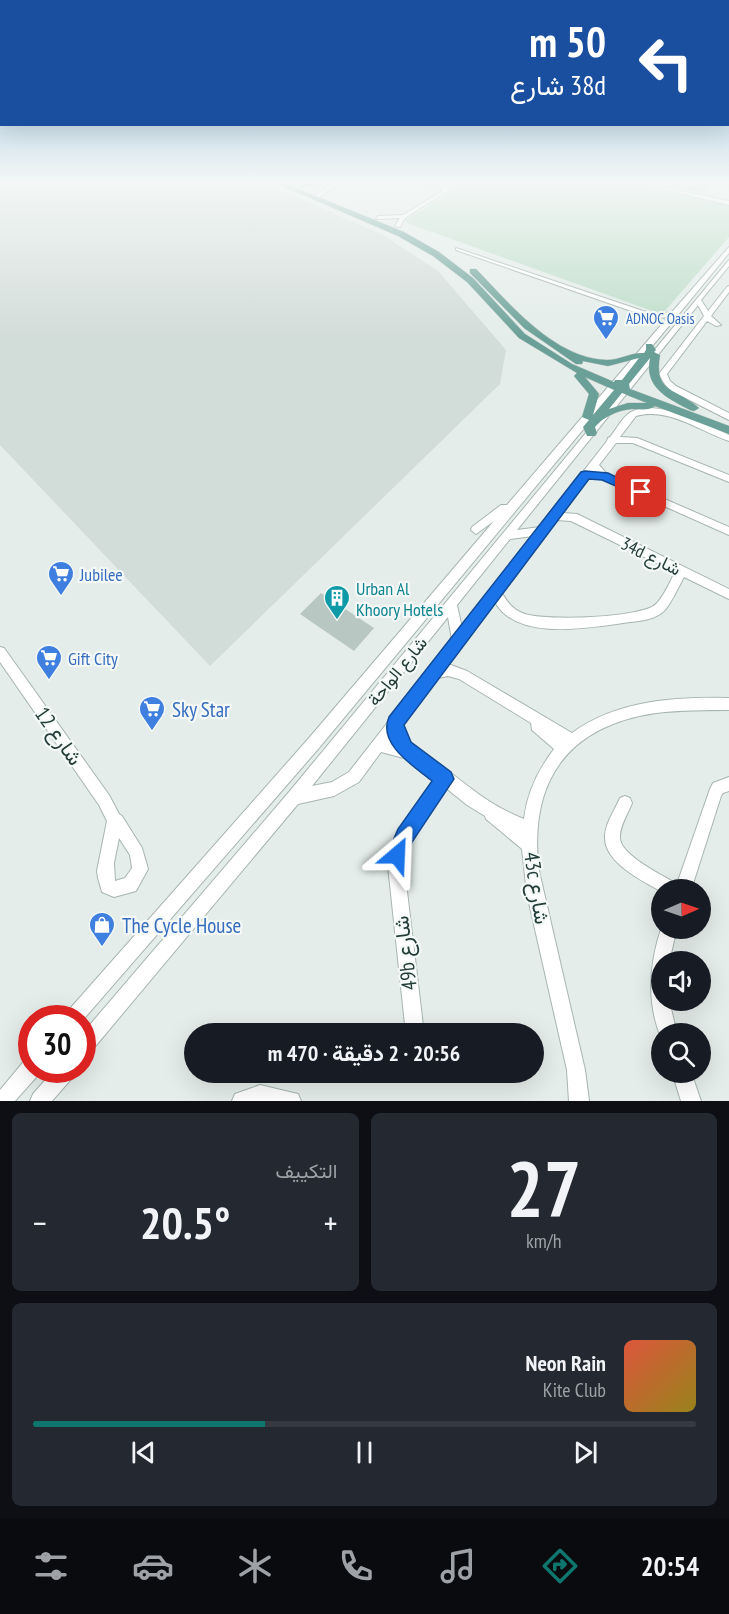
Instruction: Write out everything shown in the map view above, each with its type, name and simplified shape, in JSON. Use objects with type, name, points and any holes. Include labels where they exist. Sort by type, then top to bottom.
[{"type":"main road","points":[[403,235],[436,254],[470,280],[522,336],[565,361],[676,411],[729,430]]},
{"type":"main road","points":[[414,235],[463,263],[591,386],[594,394],[587,417]]},
{"type":"main road","points":[[591,433],[589,427],[652,350]]},
{"type":"main road","points":[[652,350],[651,370],[656,382],[699,409],[729,419]]},
{"type":"main road","points":[[565,361],[608,363],[641,355]]},
{"type":"main road","points":[[622,386],[684,408],[699,409]]},
{"type":"main road","points":[[606,414],[640,405],[676,411]]},
{"type":"street","points":[[458,249],[642,313],[658,316],[676,314]]},
{"type":"street","name":"شارع الواحة","points":[[652,350],[659,335],[729,249]]},
{"type":"street","name":"شارع الواحة","points":[[96,1032],[294,797],[591,433],[606,414],[641,355],[652,350],[728,265]]},
{"type":"street","points":[[729,288],[665,372],[664,380],[676,391],[715,406],[729,419]]},
{"type":"street","points":[[698,300],[705,320],[729,328]]},
{"type":"street","points":[[642,313],[657,324],[659,335]]},
{"type":"street","name":"شارع الواحة","points":[[84,1005],[314,743],[587,417],[622,386]]},
{"type":"street","points":[[294,797],[342,787],[354,777],[633,414],[649,410],[669,414],[729,438]]},
{"type":"street","points":[[621,428],[634,440],[729,479]]},
{"type":"street","points":[[611,440],[634,440]]},
{"type":"street","points":[[589,470],[729,531]]},
{"type":"street","points":[[476,530],[523,493]]},
{"type":"street","name":"34d شارع","points":[[562,505],[573,517],[729,594]]},
{"type":"street","name":"34d شارع","points":[[555,516],[573,517]]},
{"type":"street","points":[[508,535],[542,531]]},
{"type":"street","points":[[496,592],[506,608],[525,620],[543,625],[650,614],[660,608],[682,571]]},
{"type":"street","points":[[451,605],[458,639]]},
{"type":"street","points":[[482,610],[493,607],[506,608]]},
{"type":"street","name":"شارع 12","points":[[0,652],[104,800],[115,822]]},
{"type":"street","points":[[449,653],[453,665],[463,675],[567,744]]},
{"type":"street","points":[[433,673],[448,670],[463,675]]},
{"type":"street","name":"43c شارع","points":[[579,1101],[568,1033],[535,895],[529,845],[541,784],[567,744],[594,724],[634,709],[683,704],[729,704]]},
{"type":"street","points":[[395,723],[401,742],[410,753],[484,807],[529,845]]},
{"type":"street","points":[[378,745],[394,746],[410,753]]},
{"type":"street","name":"49b شارع","points":[[414,1023],[396,866],[405,836],[444,779]]},
{"type":"street","points":[[687,879],[715,794],[718,788],[729,784]]},
{"type":"street","points":[[625,803],[613,834],[613,848],[623,858],[656,879]]},
{"type":"street","points":[[484,807],[531,829]]},
{"type":"street","points":[[666,939],[659,960],[657,978],[667,1023]]},
{"type":"street","points":[[3,1101],[18,1083]]},
{"type":"street","points":[[40,1101],[55,1083]]},
{"type":"street","points":[[685,1083],[691,1101]]},
{"type":"street","points":[[242,1101],[260,1095],[291,1101]]},
{"type":"shaded area","points":[[0,235],[384,235],[438,271],[506,350],[500,384],[210,666],[0,445]]},
{"type":"green space","points":[[441,235],[729,235],[664,312],[655,312]]},
{"type":"building","name":"Urban Al Khoory Hotels","points":[[321,593],[374,628],[354,651],[300,614]]},
{"type":"place","name":"ADNOC Oasis","points":[[606,341]]},
{"type":"place","name":"Jubilee","points":[[61,597]]},
{"type":"place","name":"Urban Al Khoory Hotels","points":[[337,621]]},
{"type":"place","name":"Gift City","points":[[49,681]]},
{"type":"place","name":"Sky Star","points":[[152,732]]},
{"type":"place","name":"The Cycle House","points":[[102,948]]},
{"type":"route","points":[[397,855],[405,836],[444,779],[405,748],[398,736],[395,723],[585,475],[604,476],[641,492]]}]
